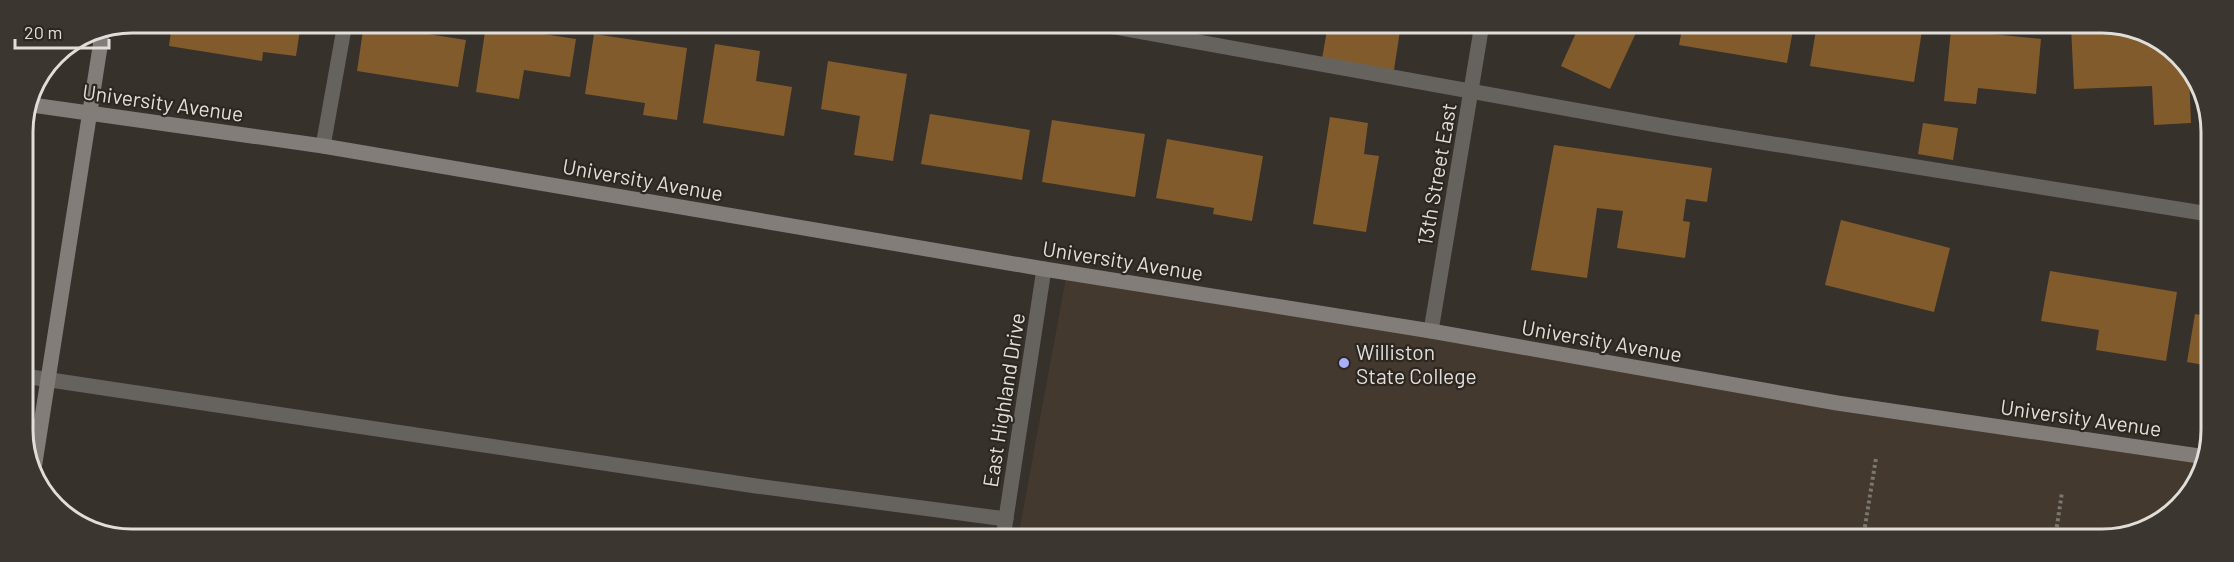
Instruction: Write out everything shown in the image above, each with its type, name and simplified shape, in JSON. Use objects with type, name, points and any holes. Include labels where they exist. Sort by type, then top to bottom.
[{"type":"street","points":[[323,146],[343,33]]},
{"type":"street","points":[[1149,33],[1674,128],[2201,213]]},
{"type":"street","name":"13th Street East","points":[[1431,331],[1481,33]]},
{"type":"street","points":[[37,454],[102,38]]},
{"type":"street","name":"University Avenue","points":[[37,106],[323,146],[1044,269],[1431,331],[1837,402],[2197,456]]},
{"type":"street","name":"East Highland Drive","points":[[1004,529],[1044,269]]},
{"type":"street","points":[[33,378],[756,486],[1006,519]]},
{"type":"path","points":[[1865,529],[1876,458]]},
{"type":"path","points":[[2056,529],[2062,492]]},
{"type":"shaded area","name":"Williston State College","points":[[1067,272],[2198,452],[2188,479],[2167,504],[2140,521],[2108,529],[1020,529]]},
{"type":"building","points":[[171,33],[299,33],[296,56],[263,52],[262,61],[169,46]]},
{"type":"building","points":[[363,33],[421,33],[466,40],[458,87],[357,71]]},
{"type":"building","points":[[485,33],[537,33],[576,39],[570,77],[524,70],[519,99],[476,92]]},
{"type":"building","points":[[1326,33],[1400,33],[1394,70],[1322,59]]},
{"type":"building","points":[[1576,33],[1636,33],[1610,89],[1561,66]]},
{"type":"building","points":[[1681,33],[1792,33],[1787,63],[1679,45]]},
{"type":"building","points":[[1816,33],[1922,33],[1914,82],[1810,66]]},
{"type":"building","points":[[1951,33],[1981,33],[2041,39],[2036,94],[1978,88],[1976,104],[1944,101]]},
{"type":"building","points":[[2071,33],[2102,33],[2134,38],[2162,53],[2181,72],[2190,86],[2191,123],[2154,125],[2152,86],[2074,89]]},
{"type":"building","points":[[594,34],[687,48],[677,120],[643,115],[645,103],[585,94]]},
{"type":"building","points":[[715,44],[760,51],[756,81],[792,87],[784,136],[703,123]]},
{"type":"building","points":[[828,61],[907,74],[893,161],[854,155],[860,116],[821,109]]},
{"type":"building","points":[[930,114],[1030,130],[1022,180],[921,164]]},
{"type":"building","points":[[1330,117],[1368,123],[1364,154],[1379,156],[1366,232],[1313,224]]},
{"type":"building","points":[[1052,120],[1145,134],[1135,197],[1042,182]]},
{"type":"building","points":[[1923,123],[1958,128],[1953,160],[1918,154]]},
{"type":"building","points":[[1167,139],[1263,156],[1252,221],[1213,214],[1214,208],[1156,198]]},
{"type":"building","points":[[1554,145],[1712,168],[1707,202],[1686,199],[1683,221],[1690,222],[1685,258],[1617,248],[1623,211],[1597,208],[1587,278],[1531,270]]},
{"type":"building","points":[[1841,220],[1950,248],[1934,312],[1825,285]]},
{"type":"building","points":[[2050,271],[2177,292],[2166,361],[2096,350],[2099,330],[2041,321]]},
{"type":"building","points":[[2195,314],[2201,315],[2201,365],[2187,362]]},
{"type":"place","name":"Williston State College","points":[[1344,363]]}]
